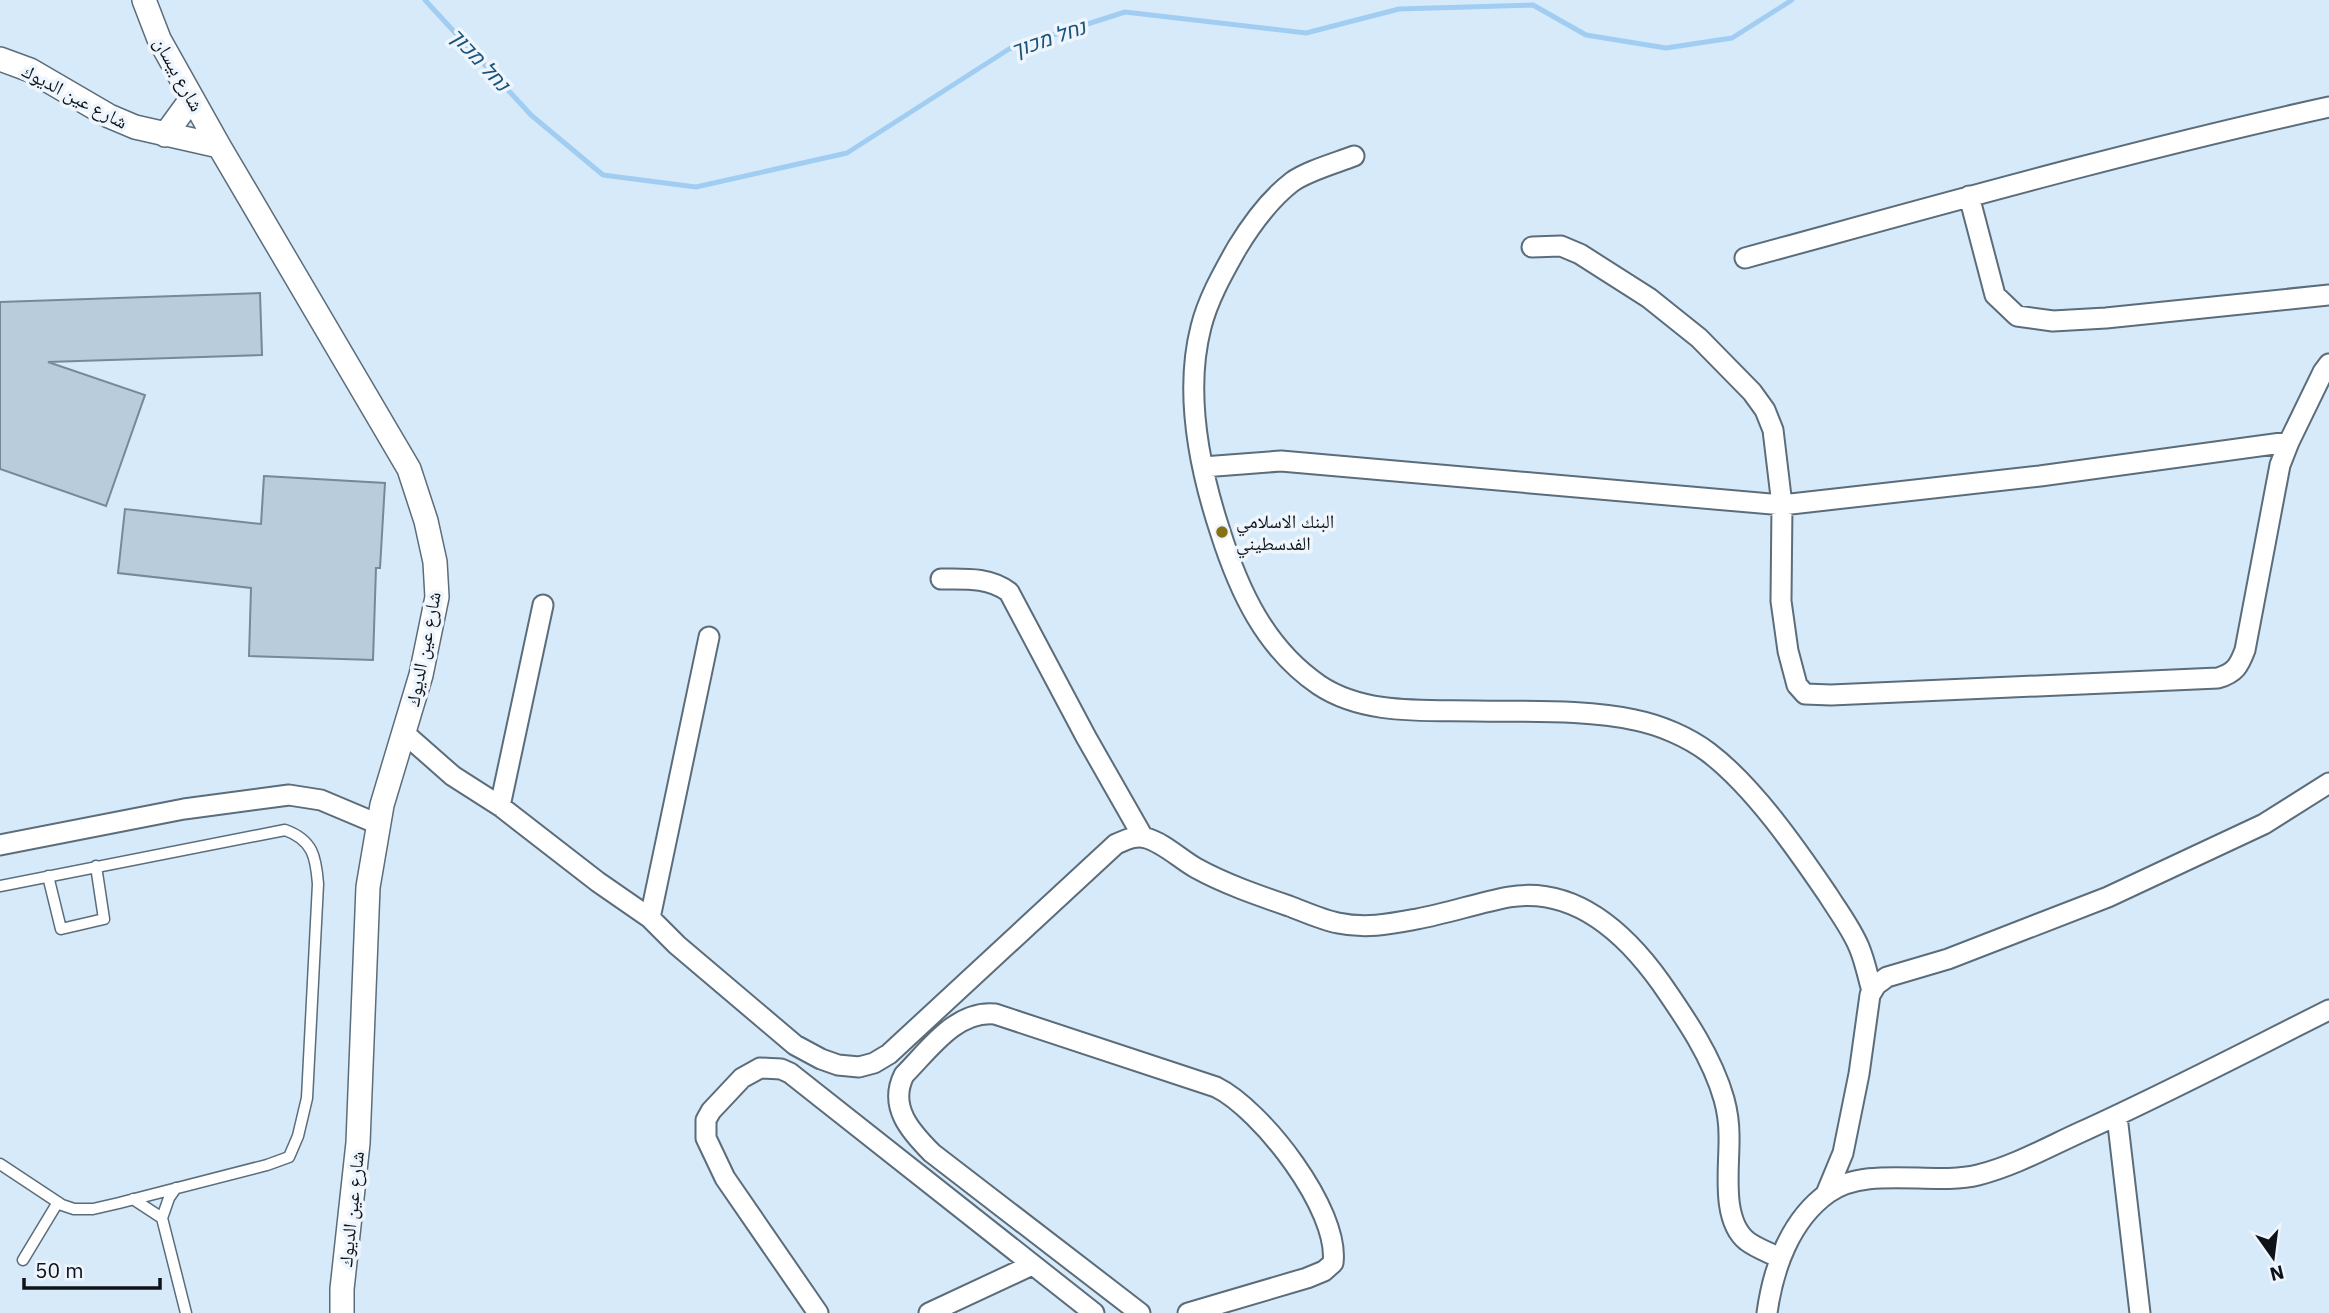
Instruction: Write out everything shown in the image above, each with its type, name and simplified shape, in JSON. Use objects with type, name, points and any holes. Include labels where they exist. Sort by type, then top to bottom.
[{"type":"street","name":"شارع بيسان","points":[[144,0],[159,39],[219,146]]},
{"type":"street","name":"شارع عين الديوك","points":[[0,59],[30,70],[109,116],[135,127],[219,146],[409,470],[426,521],[435,562],[437,597],[421,675],[378,824],[368,887],[358,1143],[342,1289],[342,1313]]},
{"type":"street","points":[[165,135],[192,98]]},
{"type":"street","points":[[1745,258],[2224,130],[2329,107]]},
{"type":"street","points":[[1354,156],[1294,180],[1247,232],[1219,281],[1201,325],[1195,364],[1196,428],[1203,467],[1224,546],[1246,596],[1271,641],[1284,657],[1341,697],[1371,705],[1425,710],[1604,715],[1653,725],[1693,742],[1723,764],[1794,845],[1843,918],[1858,946],[1872,991],[1843,1153],[1826,1194]]},
{"type":"street","points":[[1969,196],[1995,295],[2017,316],[2053,321],[2106,318],[2329,295]]},
{"type":"street","points":[[1532,247],[1561,246],[1615,275],[1649,298],[1699,338],[1766,410],[1773,430],[1782,505],[1781,601],[1784,626],[1797,685],[1805,694],[2218,678],[2232,674],[2245,650],[2280,465],[2288,442],[2329,364]]},
{"type":"street","points":[[1203,467],[1281,461],[1782,505],[2040,476],[2288,442]]},
{"type":"street","points":[[941,579],[997,583],[1009,592],[1143,837]]},
{"type":"street","points":[[500,806],[543,605]]},
{"type":"street","points":[[650,918],[709,637]]},
{"type":"street","points":[[404,733],[453,776],[500,806],[598,882],[650,918],[677,945],[795,1045],[838,1065],[859,1067],[874,1063],[889,1054],[1116,844],[1130,838],[1143,837],[1154,841],[1196,868],[1229,884],[1335,923],[1361,928],[1413,920],[1512,897],[1544,897],[1590,913],[1622,935],[1660,982],[1695,1034],[1714,1069],[1724,1101],[1729,1133],[1728,1194],[1735,1224],[1748,1242],[1780,1258]]},
{"type":"street","points":[[1872,991],[1887,977],[1948,959],[2108,897],[2264,824],[2329,783]]},
{"type":"street","points":[[0,845],[184,809],[289,795],[321,800],[378,824]]},
{"type":"street","points":[[1767,1313],[1780,1258],[1802,1221],[1826,1194],[1840,1185],[1861,1180],[1942,1180],[1978,1175],[2012,1164],[2117,1116],[2329,1010]]},
{"type":"street","points":[[1140,1313],[932,1153],[911,1133],[901,1115],[898,1098],[900,1083],[904,1075],[955,1024],[982,1013],[995,1014],[1216,1087],[1231,1094],[1279,1144],[1311,1189],[1331,1231],[1335,1250],[1333,1263],[1324,1271],[1221,1307],[1188,1313]]},
{"type":"street","points":[[818,1313],[725,1178],[706,1138],[706,1120],[711,1111],[743,1078],[760,1068],[781,1069],[790,1073],[1094,1313]]},
{"type":"street","points":[[2117,1116],[2140,1313]]},
{"type":"street","points":[[929,1313],[1032,1265]]},
{"type":"lane","points":[[0,886],[285,830],[298,835],[307,843],[316,865],[318,906],[307,1098],[303,1121],[289,1157],[93,1209],[74,1209],[58,1202],[0,1164]]},
{"type":"lane","points":[[48,876],[61,929],[104,919],[96,866]]},
{"type":"lane","points":[[176,1188],[169,1198],[162,1219],[186,1313]]},
{"type":"lane","points":[[133,1199],[162,1219]]},
{"type":"lane","points":[[23,1260],[58,1202]]},
{"type":"building","points":[[260,293],[262,355],[48,362],[145,395],[106,506],[0,469],[0,302]]},
{"type":"building","points":[[264,476],[385,483],[380,568],[376,568],[373,660],[249,656],[251,588],[118,573],[125,509],[261,524]]},
{"type":"waterway","name":"נחל מכוך","points":[[425,0],[531,115],[603,175],[696,187],[847,153],[1009,49],[1125,12],[1306,33],[1399,9],[1533,5],[1586,35],[1666,48],[1732,38],[1792,0]]},
{"type":"place","name":"البنك الاسلامي الفدسطيني","points":[[1222,532]]}]
